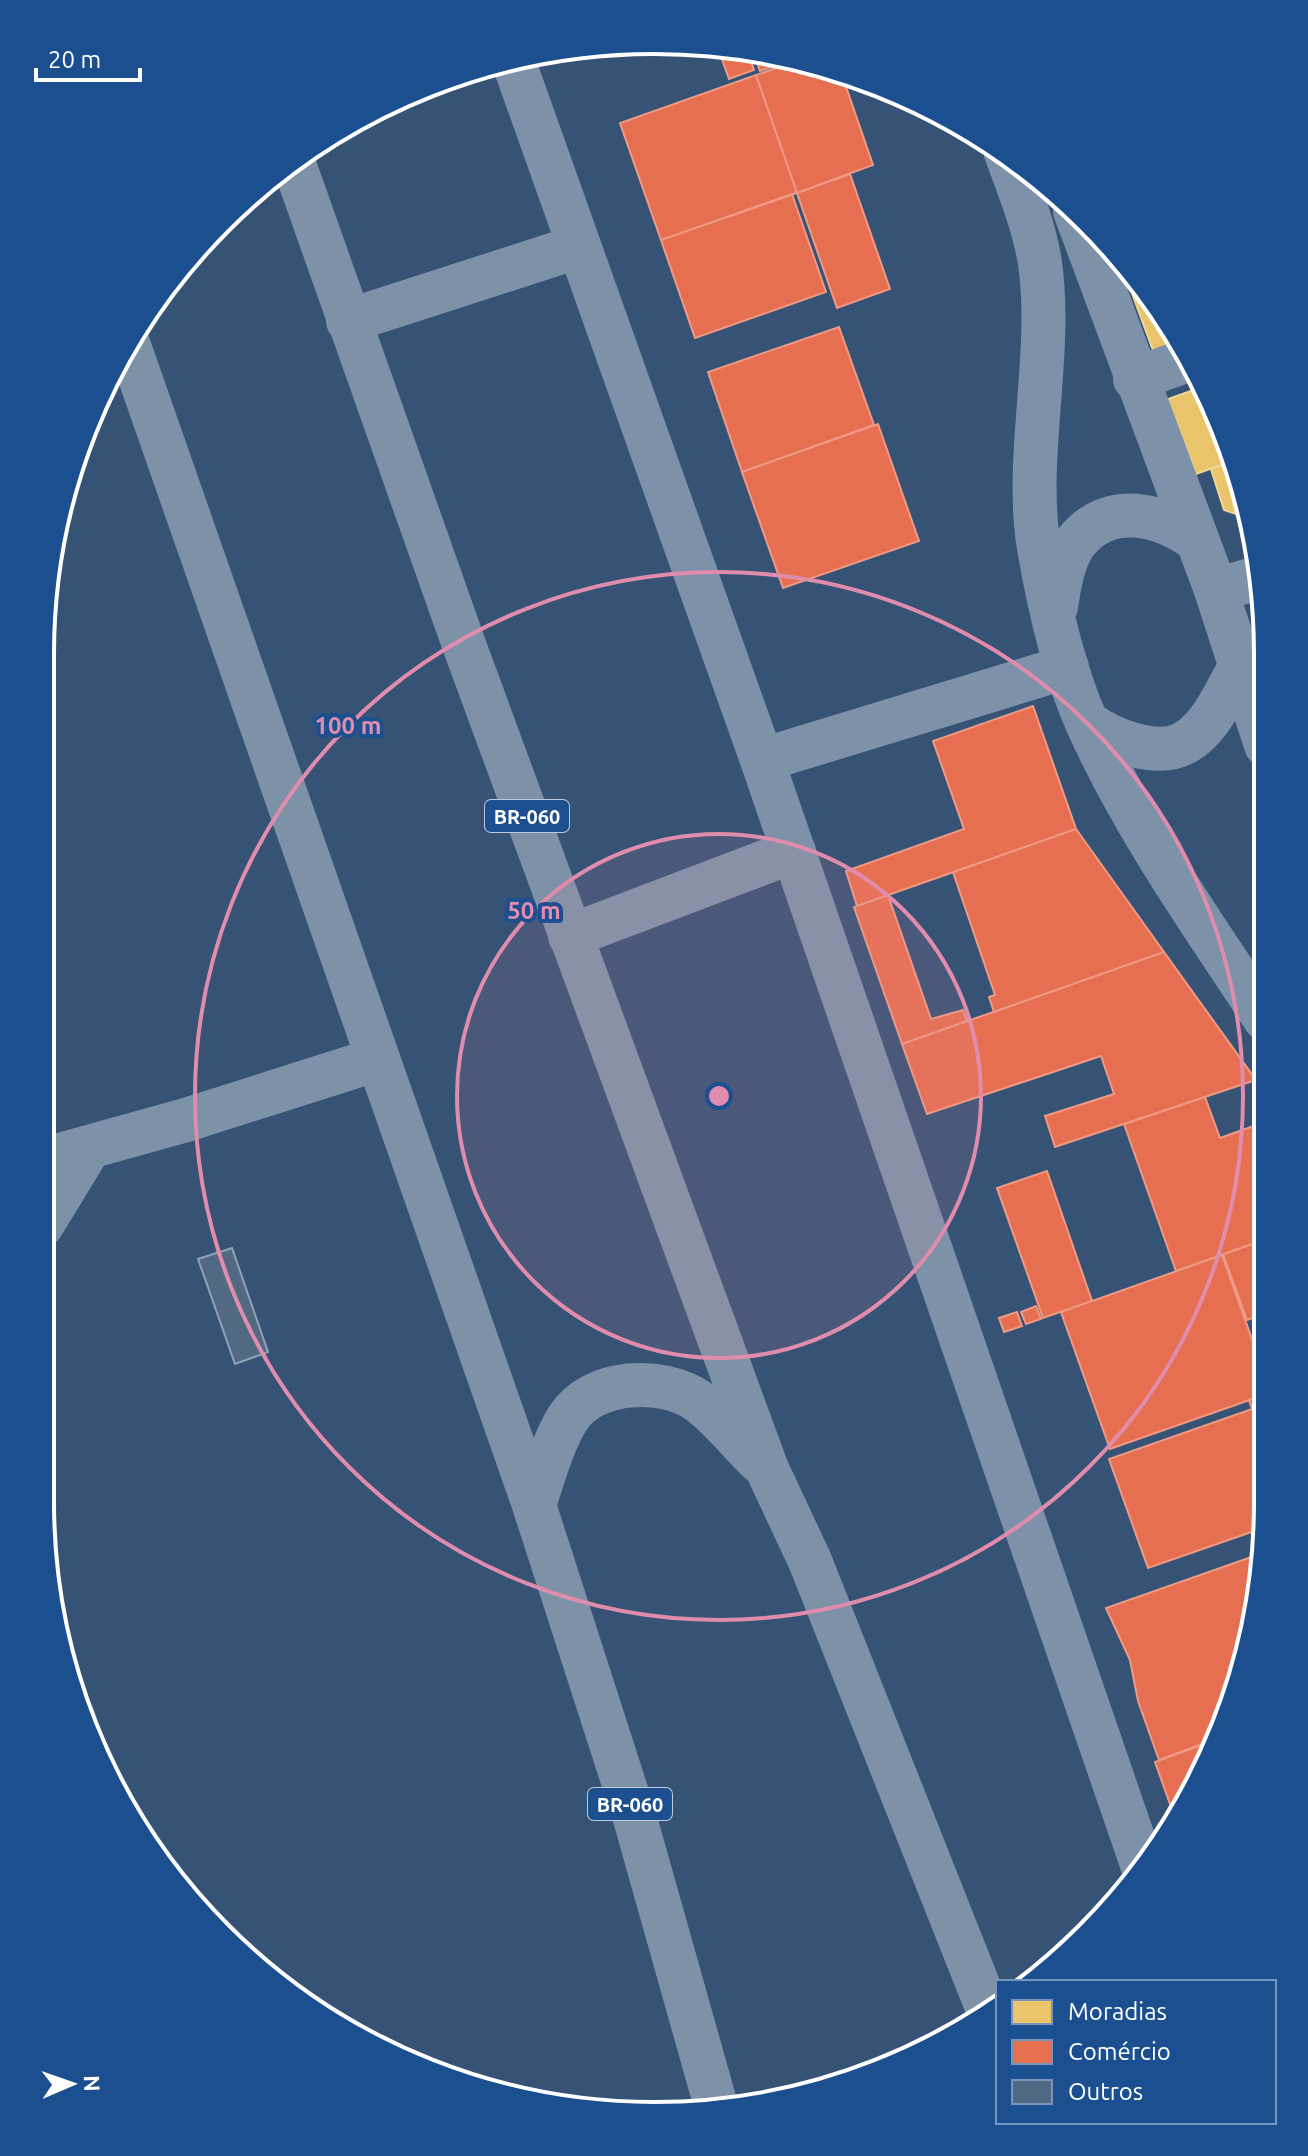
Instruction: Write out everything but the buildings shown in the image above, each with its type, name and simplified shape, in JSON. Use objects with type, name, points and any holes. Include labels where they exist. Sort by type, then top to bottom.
[{"type":"highway","name":"BR-060","points":[[297,172],[570,936],[767,1469],[810,1561],[985,2002]]},
{"type":"highway","name":"BR-060","points":[[133,357],[534,1505],[634,1815],[714,2099]]},
{"type":"highway","points":[[534,1505],[569,1416],[590,1396],[609,1389],[653,1386],[697,1401],[767,1469]]},
{"type":"street","points":[[517,70],[794,851],[1139,1855]]},
{"type":"street","points":[[1013,174],[1030,221],[1040,264],[1043,330],[1036,505],[1039,546],[1067,667],[1087,722],[1135,815],[1254,1002]]},
{"type":"street","points":[[1084,236],[1216,590],[1254,709]]},
{"type":"street","points":[[348,321],[577,247]]},
{"type":"street","points":[[1135,379],[1179,363]]},
{"type":"street","points":[[1054,618],[1067,561],[1075,543],[1092,528],[1113,517],[1150,516],[1174,523],[1198,541]]},
{"type":"street","points":[[1216,590],[1249,580]]},
{"type":"street","points":[[762,760],[1067,667]]},
{"type":"street","points":[[1087,722],[1127,743],[1150,747],[1184,744],[1204,724],[1240,667]]},
{"type":"street","points":[[570,936],[794,851]]},
{"type":"street","points":[[54,1157],[378,1059]]},
{"type":"street","points":[[54,1205],[89,1148]]}]
